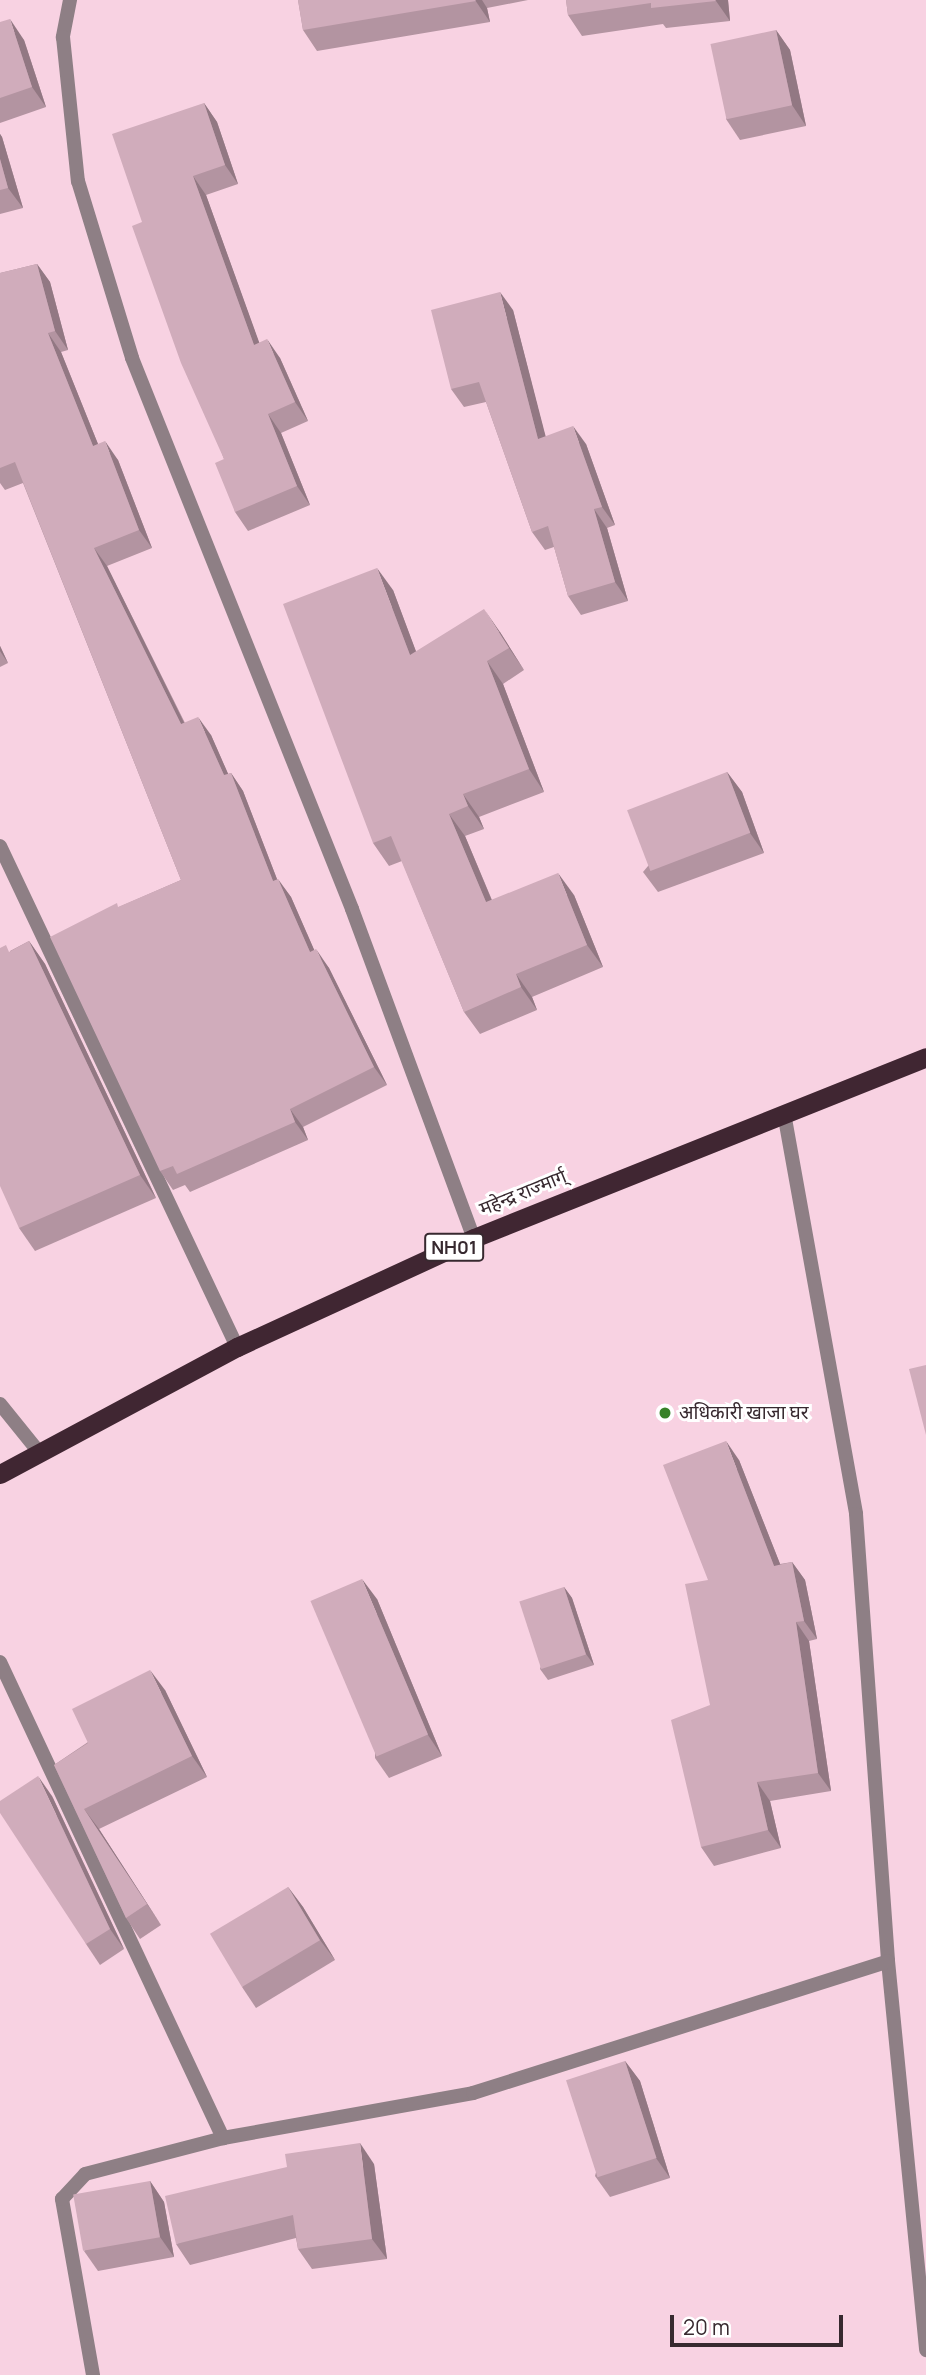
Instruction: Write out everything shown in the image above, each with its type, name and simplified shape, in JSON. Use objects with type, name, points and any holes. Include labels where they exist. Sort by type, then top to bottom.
[{"type":"highway","name":"महेन्द्र राज्मार्ग्","points":[[0,1474],[38,1451],[237,1347],[474,1238],[926,1057]]},
{"type":"street","points":[[70,0],[63,37],[78,181],[132,358],[352,909],[474,1238]]},
{"type":"street","points":[[0,846],[237,1347]]},
{"type":"street","points":[[784,1113],[856,1514],[888,1961],[926,2350]]},
{"type":"street","points":[[0,1404],[38,1451]]},
{"type":"street","points":[[0,1662],[223,2138]]},
{"type":"street","points":[[93,2375],[62,2199],[85,2174],[223,2138],[473,2093],[888,1961]]},
{"type":"building","points":[[298,0],[475,0],[476,1],[303,30]]},
{"type":"building","points":[[566,0],[716,1],[651,8],[651,3],[568,15]]},
{"type":"building","points":[[10,19],[32,87],[0,98],[0,22]]},
{"type":"building","points":[[776,30],[792,105],[726,119],[710,44]]},
{"type":"building","points":[[204,103],[225,165],[193,176],[254,345],[267,339],[295,402],[268,414],[297,486],[235,512],[215,463],[224,459],[181,363],[132,226],[142,222],[112,134]]},
{"type":"building","points":[[0,159],[8,188],[0,190]]},
{"type":"building","points":[[37,264],[55,331],[48,333],[93,446],[105,441],[139,530],[94,548],[181,724],[198,717],[224,775],[231,773],[273,881],[278,879],[310,952],[316,949],[374,1067],[290,1109],[295,1122],[177,1174],[173,1166],[160,1171],[50,937],[117,903],[118,907],[181,880],[15,462],[0,468],[0,273]]},
{"type":"building","points":[[500,292],[538,439],[573,426],[602,507],[594,509],[615,582],[568,596],[548,526],[532,532],[479,382],[451,389],[431,310]]},
{"type":"building","points":[[377,568],[410,655],[484,609],[509,648],[487,661],[529,769],[463,794],[468,806],[449,814],[486,902],[558,873],[587,945],[516,974],[521,987],[464,1012],[391,836],[373,843],[283,604]]},
{"type":"building","points":[[727,772],[750,833],[650,871],[627,810]]},
{"type":"building","points":[[29,941],[140,1175],[19,1228],[0,1186],[0,948],[6,945],[9,952]]},
{"type":"building","points":[[926,1365],[926,1435],[909,1369]]},
{"type":"building","points":[[726,1441],[774,1566],[792,1562],[804,1621],[796,1622],[818,1773],[757,1782],[768,1830],[701,1847],[671,1720],[710,1705],[685,1584],[708,1580],[663,1465]]},
{"type":"building","points":[[362,1579],[428,1735],[376,1756],[310,1601]]},
{"type":"building","points":[[564,1587],[586,1655],[541,1669],[519,1602]]},
{"type":"building","points":[[150,1670],[192,1756],[84,1809],[147,1904],[126,1918],[54,1765],[88,1743],[72,1709]]},
{"type":"building","points":[[38,1776],[110,1929],[86,1944],[0,1813],[0,1801]]},
{"type":"building","points":[[288,1887],[320,1940],[242,1987],[210,1934]]},
{"type":"building","points":[[625,2061],[657,2158],[598,2177],[566,2080]]},
{"type":"building","points":[[360,2143],[372,2239],[298,2249],[293,2215],[176,2244],[165,2196],[287,2167],[285,2154]]},
{"type":"building","points":[[150,2181],[160,2237],[83,2251],[73,2195]]},
{"type":"place","name":"अधिकारी खाजा घर","points":[[665,1413]]}]
